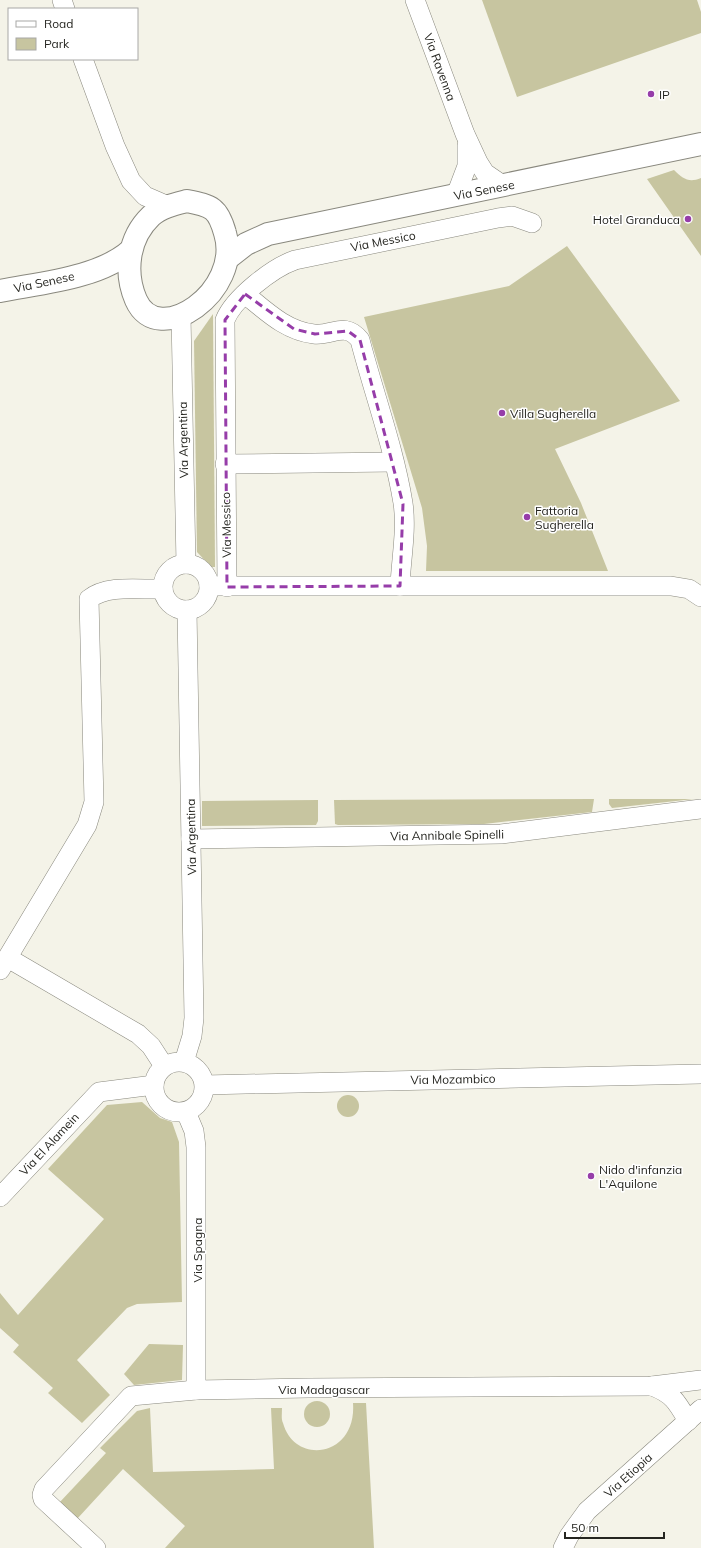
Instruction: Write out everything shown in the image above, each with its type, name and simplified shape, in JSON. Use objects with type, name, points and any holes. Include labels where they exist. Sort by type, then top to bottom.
[{"type":"main road","name":"Via Senese","points":[[228,258],[246,244],[268,234],[701,144]]},
{"type":"main road","points":[[187,201],[207,205],[220,216],[227,237],[228,258],[220,280],[210,294],[196,308],[181,316],[162,318],[148,314],[138,304],[132,290],[128,274],[130,250],[151,216],[168,206],[187,201]]},
{"type":"main road","name":"Via Senese","points":[[220,216],[242,228],[268,234]]},
{"type":"main road","name":"Via Senese","points":[[0,291],[89,273],[120,260],[130,250]]},
{"type":"main road","name":"Via Senese","points":[[89,273],[111,281],[136,299]]},
{"type":"street","name":"Via Ravenna","points":[[415,0],[465,134],[482,170],[504,186]]},
{"type":"street","points":[[83,60],[115,146],[131,181],[146,224]]},
{"type":"street","name":"Via Ravenna","points":[[456,195],[468,166],[465,134]]},
{"type":"street","points":[[131,181],[145,196],[168,206]]},
{"type":"street","name":"Via Messico","points":[[218,587],[225,464],[225,320],[228,313],[245,294],[275,269],[294,260],[498,218],[512,216],[532,223]]},
{"type":"street","points":[[245,294],[280,322],[294,329],[315,334],[348,331],[354,333],[360,340],[394,462],[403,504],[404,522],[400,586]]},
{"type":"street","name":"Via Argentina","points":[[181,316],[186,564]]},
{"type":"street","points":[[225,464],[394,462]]},
{"type":"street","points":[[218,587],[200,606],[187,610],[181,610],[170,605],[166,600],[163,583],[173,568],[186,564],[199,568],[208,579],[218,587],[671,586],[689,589],[701,597]]},
{"type":"street","points":[[163,589],[113,590],[96,593],[89,599],[94,802],[92,812],[87,825],[4,964],[138,1034],[151,1046],[164,1066]]},
{"type":"street","name":"Via Argentina","points":[[184,1062],[192,1036],[194,1018],[187,610]]},
{"type":"street","name":"Via Annibale Spinelli","points":[[191,840],[501,834],[701,809]]},
{"type":"street","points":[[177,1062],[184,1062],[198,1070],[205,1085],[204,1092],[198,1105],[186,1112],[178,1113],[163,1107],[156,1097],[154,1085],[159,1071],[164,1066],[177,1062]]},
{"type":"street","name":"Via Mozambico","points":[[205,1085],[701,1074]]},
{"type":"street","name":"Via El Alamein","points":[[0,1197],[99,1092],[154,1085]]},
{"type":"street","name":"Via Spagna","points":[[186,1112],[194,1131],[196,1147],[196,1390]]},
{"type":"street","name":"Via Madagascar","points":[[96,1548],[43,1499],[42,1495],[44,1489],[131,1396],[196,1390],[652,1386],[701,1380]]},
{"type":"street","name":"Via Madagascar","points":[[652,1386],[665,1391],[694,1415]]},
{"type":"street","name":"Via Etiopia","points":[[563,1548],[569,1536],[587,1511],[694,1415]]},
{"type":"highlighted area","points":[[245,294],[294,329],[315,334],[348,331],[360,340],[403,504],[400,586],[227,587],[225,320]]},
{"type":"green space","points":[[482,0],[697,0],[701,12],[701,33],[517,97]]},
{"type":"green space","name":"Hotel Granduca","points":[[674,170],[686,179],[693,180],[701,178],[701,256],[647,179]]},
{"type":"green space","points":[[567,246],[680,401],[555,449],[581,503],[608,571],[426,571],[427,546],[422,508],[364,317],[509,286]]},
{"type":"green space","points":[[213,314],[215,567],[211,567],[197,552],[194,341]]},
{"type":"green space","points":[[594,799],[592,812],[484,824],[335,824],[334,800]]},
{"type":"green space","points":[[609,799],[694,799],[612,808],[609,804]]},
{"type":"green space","points":[[318,800],[318,821],[316,825],[202,826],[202,801]]},
{"type":"green space","points":[[348,1095],[356,1098],[359,1106],[356,1114],[348,1117],[340,1114],[337,1106],[340,1098]]},
{"type":"green space","points":[[142,1102],[160,1118],[172,1122],[179,1142],[182,1302],[137,1304],[127,1308],[77,1360],[110,1395],[82,1423],[48,1393],[53,1388],[13,1352],[19,1345],[0,1328],[0,1293],[18,1315],[104,1219],[48,1169],[107,1105]]},
{"type":"green space","points":[[149,1344],[183,1345],[182,1380],[134,1385],[124,1374]]},
{"type":"green space","points":[[317,1401],[326,1405],[330,1414],[326,1423],[317,1427],[308,1423],[304,1414],[308,1405]]},
{"type":"green space","points":[[353,1403],[366,1403],[374,1548],[165,1548],[185,1526],[123,1469],[77,1519],[59,1503],[106,1453],[100,1448],[137,1411],[150,1408],[153,1472],[274,1469],[271,1408],[282,1408],[283,1423],[290,1437],[300,1446],[311,1450],[324,1449],[336,1444],[345,1435],[352,1421]]},
{"type":"place","name":"IP","points":[[651,94]]},
{"type":"place","name":"Hotel Granduca","points":[[688,219]]},
{"type":"place","name":"Villa Sugherella","points":[[502,413]]},
{"type":"place","name":"Fattoria Sugherella","points":[[527,517]]},
{"type":"place","name":"Nido d'infanzia L'Aquilone","points":[[591,1176]]}]
